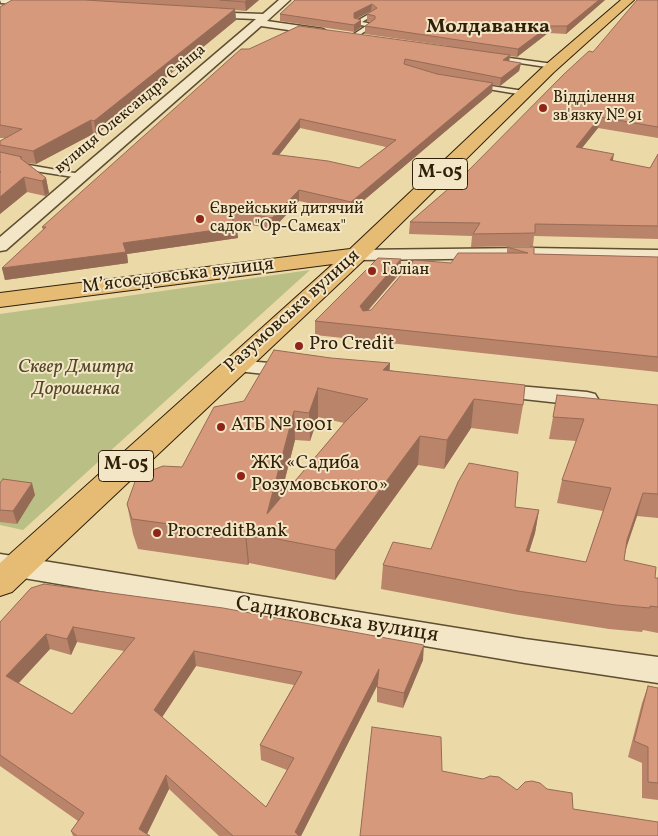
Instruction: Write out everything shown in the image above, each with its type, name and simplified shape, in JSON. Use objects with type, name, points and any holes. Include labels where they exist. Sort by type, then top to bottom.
[{"type":"main road","name":"Разумовська вулиця","points":[[6,571],[356,255],[524,93],[628,0]]},
{"type":"main road","name":"Мʼясоєдовська вулиця","points":[[0,300],[356,255]]},
{"type":"street","points":[[1,0],[51,4]]},
{"type":"street","name":"вулиця Олександра Свіща","points":[[0,246],[285,0]]},
{"type":"street","points":[[199,13],[263,20],[371,39]]},
{"type":"street","points":[[356,255],[419,259],[658,255]]},
{"type":"street","points":[[234,366],[313,373]]},
{"type":"street","points":[[471,388],[609,401]]},
{"type":"street","name":"Садиковська вулиця","points":[[6,571],[525,652],[658,670]]},
{"type":"lane","points":[[344,35],[371,25],[357,23],[373,14]]},
{"type":"lane","points":[[487,56],[553,66]]},
{"type":"lane","points":[[471,85],[524,93]]},
{"type":"lane","points":[[0,162],[80,176]]},
{"type":"green space","name":"Сквер Дмитра Дорошенка","points":[[310,270],[23,530],[0,525],[0,314]]},
{"type":"building","points":[[12,0],[85,0],[235,9],[94,121],[91,120],[33,151],[0,145],[0,141],[22,129],[0,125],[0,7]]},
{"type":"building","points":[[220,0],[247,0],[245,2]]},
{"type":"building","points":[[295,0],[599,0],[567,26],[549,26],[518,49],[365,26],[375,19],[375,16],[367,14],[377,8],[372,4],[354,13],[354,18],[361,20],[354,25],[280,14]]},
{"type":"building","points":[[637,0],[658,0],[658,127],[600,117],[576,147],[614,154],[610,160],[650,168],[658,154],[658,226],[535,224],[535,233],[473,234],[480,223],[410,222],[462,177],[564,74],[589,51],[593,52]]},
{"type":"building","points":[[299,26],[510,55],[503,60],[521,63],[501,78],[405,59],[404,64],[437,74],[493,83],[351,202],[299,190],[272,218],[227,210],[237,227],[123,243],[126,252],[2,268],[46,227],[42,227],[241,49],[249,49]],"holes":[[[300,119],[396,140],[359,168],[328,161],[272,154]]]},
{"type":"building","points":[[0,152],[22,157],[20,158],[46,178],[42,181],[24,177],[0,197]]},
{"type":"building","points":[[507,247],[534,247],[534,254],[658,257],[658,357],[315,321],[378,258],[401,259],[360,306],[363,311],[371,310],[414,260],[451,263],[458,253],[528,253]]},
{"type":"building","points":[[274,350],[331,358],[390,363],[383,370],[525,385],[523,405],[474,399],[447,440],[420,436],[335,550],[246,533],[132,519],[127,504],[137,476],[163,466],[182,467],[214,407],[244,401]],"holes":[[[318,388],[368,399],[345,422],[267,514],[294,411],[309,413]]]},
{"type":"building","points":[[557,395],[658,405],[658,494],[643,493],[627,540],[624,560],[656,567],[655,578],[658,578],[658,607],[616,605],[518,591],[383,565],[393,542],[431,549],[458,482],[469,463],[518,472],[515,507],[539,510],[526,551],[586,562],[611,488],[562,480],[584,419],[553,417]]},
{"type":"building","points":[[3,479],[32,483],[13,511],[0,510],[0,483]]},
{"type":"building","points":[[44,584],[223,608],[424,645],[404,693],[377,687],[379,669],[295,832],[299,836],[233,836],[166,775],[139,829],[150,836],[77,836],[71,831],[84,813],[0,755],[0,622],[31,588]],"holes":[[[73,627],[135,638],[72,714],[6,676],[46,634],[67,639]],[[194,651],[302,672],[260,745],[294,758],[266,807],[154,710]]]},
{"type":"building","points":[[648,686],[658,688],[658,783],[648,782],[648,747],[634,741]]},
{"type":"building","points":[[372,727],[441,737],[442,771],[483,779],[490,776],[499,777],[517,790],[525,782],[540,783],[547,789],[572,793],[573,809],[658,822],[658,836],[360,836]]},
{"type":"place","name":"Відділення зв'язку № 91","points":[[543,108]]},
{"type":"place","name":"Єврейський дитячий садок \"Ор-Самєах\"","points":[[200,219]]},
{"type":"place","name":"Галіан","points":[[372,271]]},
{"type":"place","name":"Pro Credit","points":[[299,346]]},
{"type":"place","name":"АТБ № 1001","points":[[221,427]]},
{"type":"place","name":"ЖК «Садиба Розумовського»","points":[[241,476]]},
{"type":"place","name":"ProcreditBank","points":[[157,533]]},
{"type":"district","name":"Молдаванка","points":[[488,28]]}]
